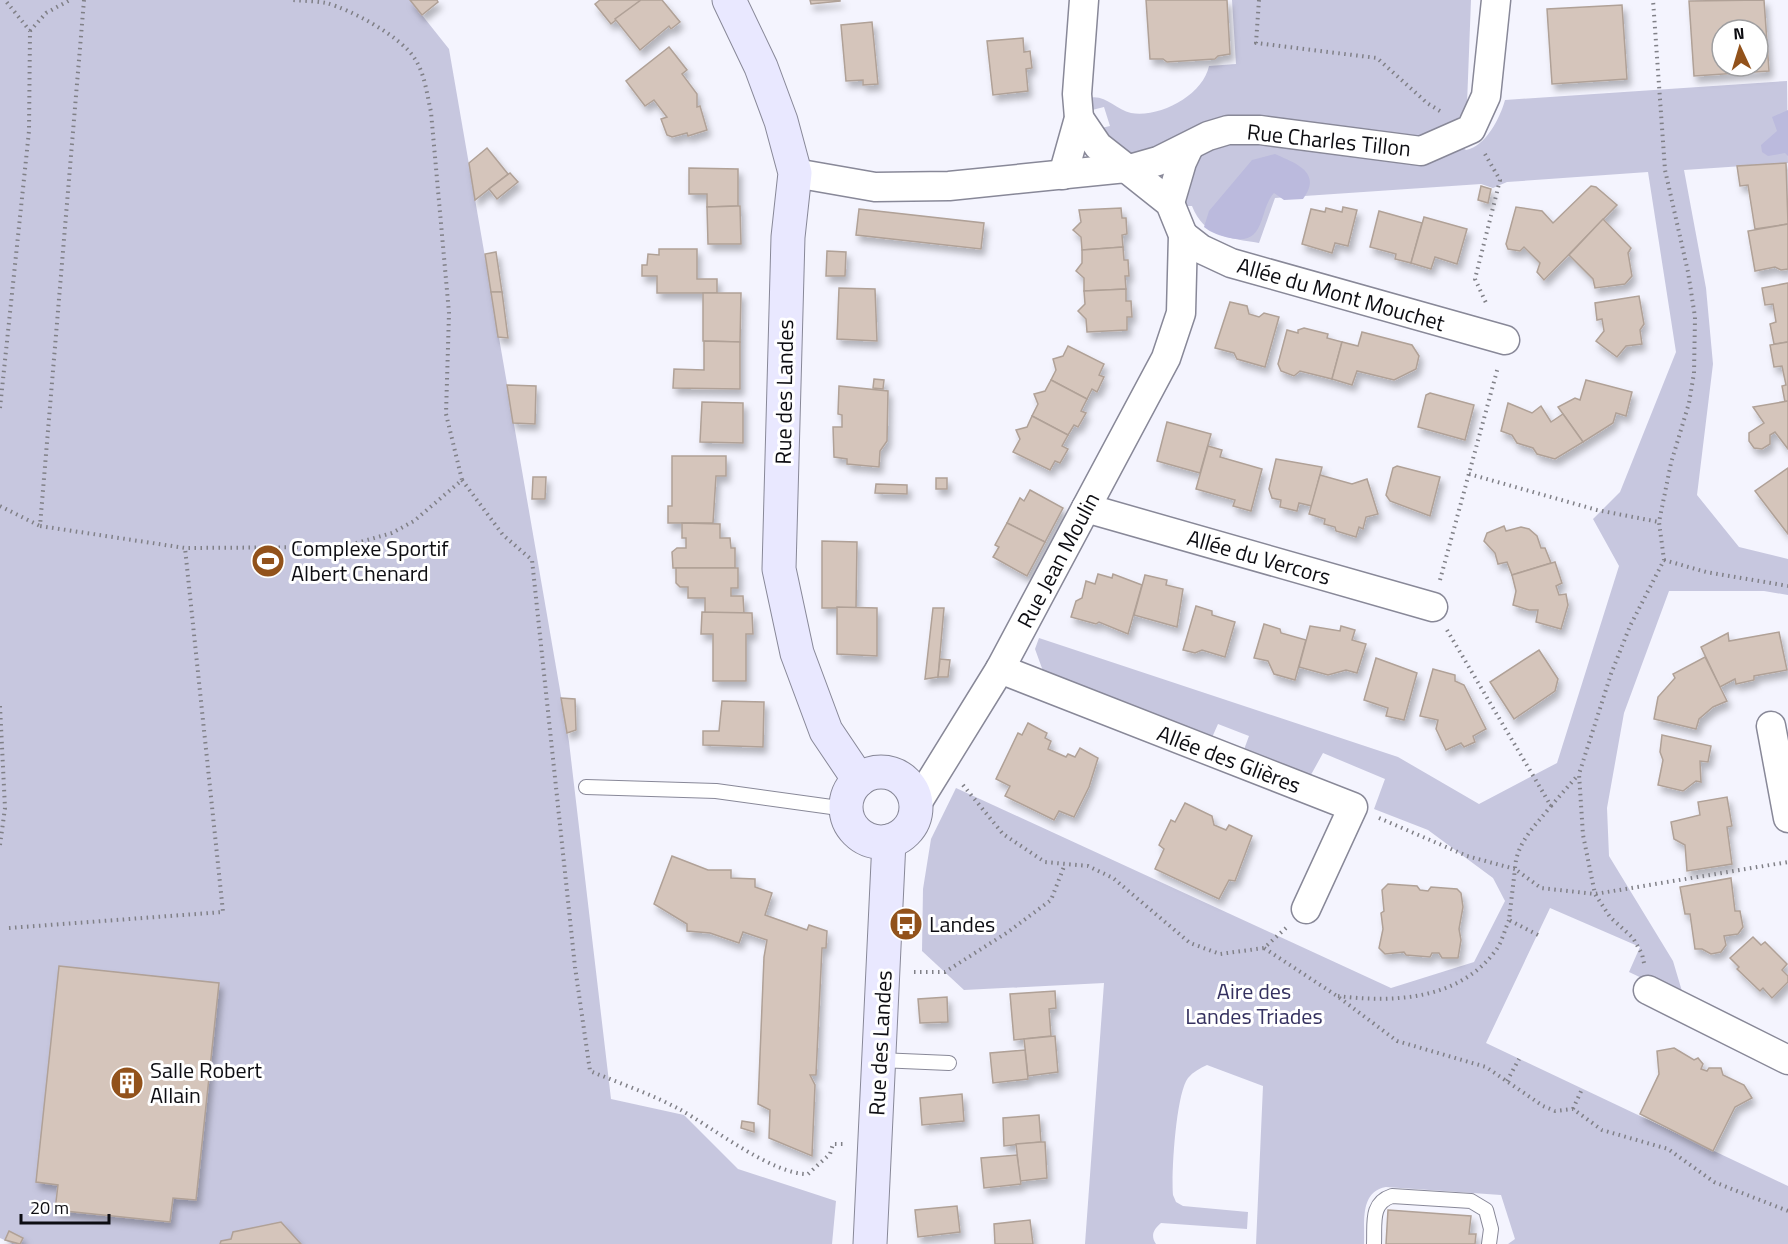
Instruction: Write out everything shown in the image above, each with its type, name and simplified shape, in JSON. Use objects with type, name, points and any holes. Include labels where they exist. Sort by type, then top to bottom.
[{"type":"street","name":"Rue des Landes","points":[[729,0],[761,67],[781,120],[795,173],[788,237],[779,569],[797,653],[826,731],[859,780]]},
{"type":"street","points":[[1063,175],[1079,118],[1077,94],[1084,0]]},
{"type":"street","points":[[1471,129],[1486,96],[1496,0]]},
{"type":"street","name":"Rue Jean Moulin","points":[[1079,118],[1098,146],[1170,203],[1183,235],[1182,307]]},
{"type":"street","name":"Rue Charles Tillon","points":[[1128,169],[1228,130],[1260,130],[1421,151],[1471,129]]},
{"type":"street","points":[[1170,203],[1182,162],[1189,147]]},
{"type":"street","points":[[795,173],[875,187],[949,186],[1128,169]]},
{"type":"street","name":"Allée du Mont Mouchet","points":[[1183,235],[1201,249],[1220,258],[1505,340]]},
{"type":"street","name":"Rue Jean Moulin","points":[[916,805],[1000,669],[1166,358],[1182,307],[1195,283],[1220,258]]},
{"type":"street","name":"Allée du Vercors","points":[[1086,508],[1433,606]]},
{"type":"street","name":"Allée des Glières","points":[[1000,669],[1353,807]]},
{"type":"street","points":[[1771,726],[1788,818]]},
{"type":"street","points":[[878,772],[900,778],[909,787],[916,805],[909,829],[890,841],[878,842],[860,835],[849,821],[846,809],[851,790],[859,780],[878,772]]},
{"type":"street","points":[[1306,909],[1353,807]]},
{"type":"street","name":"Rue des Landes","points":[[870,1244],[890,841]]},
{"type":"street","points":[[1648,990],[1788,1060]]},
{"type":"lane","points":[[586,787],[716,791],[846,809]]},
{"type":"lane","points":[[879,1060],[949,1063]]},
{"type":"lane","points":[[1374,1244],[1376,1208],[1380,1200],[1392,1196],[1471,1201],[1486,1210],[1491,1229],[1489,1244]]},
{"type":"path","points":[[0,408],[28,131],[30,31],[5,0]]},
{"type":"path","points":[[30,31],[46,13],[70,0]]},
{"type":"path","points":[[40,526],[84,0]]},
{"type":"path","points":[[293,0],[325,3],[356,14],[387,33],[415,58],[424,83],[431,112],[449,313],[446,414],[462,480],[503,535],[532,560],[575,967],[590,1071],[677,1108],[749,1152],[794,1174],[808,1174],[830,1154],[833,1144],[875,1144]]},
{"type":"path","points":[[1259,0],[1256,43],[1377,57],[1427,103],[1471,129],[1500,180],[1475,279],[1505,340],[1433,606],[1551,806]]},
{"type":"path","points":[[1648,990],[1642,954],[1633,938],[1610,917],[1595,894],[1583,835],[1579,774],[1611,675],[1630,626],[1664,560],[1659,522],[1671,463],[1689,404],[1696,344],[1695,317],[1688,272],[1665,170],[1653,0]]},
{"type":"path","points":[[1469,474],[1598,510],[1659,522]]},
{"type":"path","points":[[0,506],[40,526],[185,548],[342,547],[392,533],[414,521],[462,480]]},
{"type":"path","points":[[9,928],[223,912],[185,548]]},
{"type":"path","points":[[1664,560],[1706,572],[1788,586]]},
{"type":"path","points":[[0,706],[5,808],[0,845]]},
{"type":"path","points":[[944,762],[1003,834],[1045,862],[1088,866],[1113,878],[1173,930],[1205,951],[1232,954],[1264,948],[1306,909]]},
{"type":"path","points":[[1337,996],[1376,1001],[1425,994],[1450,987],[1474,971],[1497,950],[1509,920],[1518,847],[1579,774]]},
{"type":"path","points":[[1353,807],[1467,856],[1515,869],[1541,888],[1595,894],[1788,862]]},
{"type":"path","points":[[883,972],[945,972],[1051,900],[1065,864]]},
{"type":"path","points":[[1509,920],[1540,936]]},
{"type":"path","points":[[1264,948],[1337,996],[1397,1041],[1486,1067],[1555,1111],[1573,1109],[1602,1130],[1668,1149],[1714,1182],[1788,1211]]},
{"type":"path","points":[[1507,1081],[1519,1059]]},
{"type":"path","points":[[1573,1109],[1582,1089]]},
{"type":"green space","name":"Complexe Sportif Albert Chenard","points":[[0,0],[410,0],[449,49],[569,742],[611,1099],[684,1115],[738,1169],[836,1201],[832,1244],[13,1244],[0,1238]]},
{"type":"green space","points":[[1232,0],[1471,0],[1467,104],[1462,114],[1450,127],[1420,139],[1276,121],[1139,156],[1122,151],[1097,129],[1110,126],[1104,107],[1092,110],[1089,98],[1100,98],[1131,113],[1155,112],[1189,95],[1205,77],[1209,66],[1236,64]]},
{"type":"green space","name":"Aire des Landes Triades","points":[[1787,81],[1788,163],[1684,170],[1706,288],[1713,364],[1697,495],[1739,547],[1788,559],[1788,595],[1764,591],[1669,591],[1624,713],[1607,808],[1609,856],[1673,961],[1684,998],[1629,972],[1640,947],[1550,908],[1486,1043],[1788,1186],[1788,1244],[1508,1244],[1515,1239],[1501,1195],[1386,1187],[1377,1190],[1367,1202],[1364,1218],[1364,1244],[1256,1244],[1263,1086],[1207,1065],[1188,1078],[1180,1100],[1174,1153],[1173,1195],[1176,1202],[1183,1206],[1248,1212],[1247,1229],[1161,1223],[1154,1232],[1153,1238],[1156,1244],[1085,1244],[1104,983],[964,990],[922,951],[923,889],[931,839],[956,788],[1391,988],[1474,962],[1505,901],[1493,878],[1428,830],[1374,809],[1385,779],[1323,753],[1307,782],[1242,755],[1249,736],[1218,724],[1210,742],[1043,671],[1035,649],[1039,638],[1398,757],[1479,804],[1557,763],[1619,566],[1593,519],[1620,492],[1676,352],[1648,172],[1507,182],[1493,188],[1481,184],[1275,198],[1259,243],[1228,237],[1211,230],[1203,224],[1192,206],[1185,206],[1186,187],[1192,168],[1212,147],[1239,140],[1286,143],[1408,164],[1422,162],[1443,157],[1462,147],[1466,150],[1480,143],[1496,123],[1505,100]]},
{"type":"shaded area","points":[[1788,110],[1788,156],[1785,153],[1768,156],[1762,152],[1761,145],[1777,131],[1772,117]]},
{"type":"shaded area","points":[[1275,154],[1298,165],[1308,175],[1310,182],[1303,199],[1284,200],[1274,193],[1260,225],[1250,237],[1230,238],[1204,227],[1209,211],[1252,160]]},
{"type":"building","points":[[410,0],[437,0],[438,2],[422,15]]},
{"type":"building","points":[[600,0],[641,0],[611,24],[595,4]]},
{"type":"building","points":[[641,0],[662,0],[680,22],[671,29],[669,26],[640,50],[615,19]]},
{"type":"building","points":[[810,0],[840,0],[840,1],[811,4]]},
{"type":"building","points":[[1146,0],[1227,0],[1230,54],[1218,56],[1215,59],[1167,62],[1163,59],[1150,59]]},
{"type":"building","points":[[1764,0],[1765,18],[1710,18],[1710,75],[1694,76],[1689,1]]},
{"type":"building","points":[[1622,5],[1627,79],[1552,84],[1547,9]]},
{"type":"building","points":[[872,22],[878,84],[863,85],[863,80],[846,81],[841,25]]},
{"type":"building","points":[[1023,38],[1024,52],[1030,51],[1032,68],[1026,69],[1028,91],[993,95],[987,41]]},
{"type":"building","points":[[669,47],[687,70],[682,74],[697,94],[697,107],[700,106],[707,130],[688,136],[687,133],[672,137],[667,135],[661,119],[667,117],[654,100],[645,106],[626,81]]},
{"type":"building","points":[[487,148],[508,174],[475,200],[469,163]]},
{"type":"building","points":[[1786,163],[1788,224],[1755,229],[1748,185],[1740,186],[1737,166]]},
{"type":"building","points":[[689,168],[738,169],[738,206],[707,207],[707,194],[689,194]]},
{"type":"building","points":[[510,173],[518,182],[497,199],[489,189]]},
{"type":"building","points":[[1481,186],[1491,189],[1488,203],[1478,200]]},
{"type":"building","points":[[1591,186],[1596,187],[1617,205],[1544,280],[1537,272],[1540,263],[1524,247],[1520,251],[1508,249],[1506,244],[1516,207],[1542,211],[1553,223]]},
{"type":"building","points":[[740,206],[741,244],[708,244],[707,207]]},
{"type":"building","points":[[1343,207],[1357,210],[1348,246],[1335,243],[1332,253],[1302,244],[1311,209],[1325,212],[1326,208],[1342,212]]},
{"type":"building","points":[[1121,208],[1122,218],[1126,218],[1127,234],[1122,235],[1123,247],[1082,250],[1081,237],[1073,230],[1081,222],[1079,210]]},
{"type":"building","points":[[859,209],[984,223],[981,249],[856,235]]},
{"type":"building","points":[[1379,211],[1422,223],[1411,263],[1395,259],[1396,254],[1370,247]]},
{"type":"building","points":[[1424,217],[1467,229],[1457,264],[1435,257],[1431,269],[1411,263]]},
{"type":"building","points":[[1603,219],[1631,248],[1628,253],[1632,276],[1625,284],[1595,288],[1593,279],[1569,255]]},
{"type":"building","points":[[1788,224],[1788,269],[1781,270],[1775,267],[1755,271],[1748,231]]},
{"type":"building","points":[[1123,247],[1124,260],[1128,260],[1129,276],[1125,276],[1126,289],[1084,291],[1084,278],[1076,271],[1082,263],[1082,250]]},
{"type":"building","points":[[659,249],[697,249],[697,279],[717,279],[717,293],[657,293],[657,276],[642,276],[642,265],[647,265],[648,254],[659,255]]},
{"type":"building","points":[[827,251],[846,252],[845,276],[826,276]]},
{"type":"building","points":[[496,252],[502,292],[491,292],[485,254]]},
{"type":"building","points":[[1788,283],[1788,342],[1774,344],[1770,324],[1776,322],[1773,304],[1765,305],[1762,288]]},
{"type":"building","points":[[839,288],[875,289],[877,341],[837,339]]},
{"type":"building","points":[[1126,289],[1126,301],[1131,301],[1132,317],[1127,317],[1127,330],[1087,332],[1086,319],[1078,311],[1085,304],[1084,291]]},
{"type":"building","points":[[491,292],[502,292],[508,338],[498,337]]},
{"type":"building","points":[[703,293],[741,293],[740,342],[703,341]]},
{"type":"building","points":[[1639,296],[1644,324],[1640,330],[1642,344],[1626,346],[1617,357],[1596,341],[1604,331],[1602,319],[1597,320],[1595,303]]},
{"type":"building","points":[[1230,302],[1247,306],[1249,314],[1259,317],[1264,313],[1279,317],[1265,367],[1237,359],[1234,353],[1215,348]]},
{"type":"building","points":[[1304,328],[1328,334],[1327,338],[1342,342],[1332,379],[1300,371],[1294,376],[1281,371],[1278,364],[1287,330],[1298,333],[1298,330]]},
{"type":"building","points":[[1362,332],[1412,345],[1419,356],[1416,369],[1394,380],[1357,371],[1352,385],[1332,379],[1342,342],[1358,346]]},
{"type":"building","points":[[704,341],[740,342],[740,389],[673,388],[674,369],[704,370]]},
{"type":"building","points":[[1788,342],[1788,401],[1785,402],[1782,386],[1786,385],[1782,366],[1774,367],[1770,345]]},
{"type":"building","points":[[1068,346],[1104,364],[1099,375],[1104,377],[1097,392],[1092,389],[1087,399],[1051,380],[1056,370],[1053,359],[1063,356]]},
{"type":"building","points":[[874,379],[884,380],[883,389],[873,388]]},
{"type":"building","points":[[1051,380],[1087,399],[1081,411],[1086,413],[1078,427],[1074,425],[1068,435],[1032,416],[1038,404],[1034,394],[1045,391]]},
{"type":"building","points":[[1586,380],[1632,392],[1626,416],[1616,413],[1613,423],[1583,442],[1558,407],[1575,398],[1580,400]]},
{"type":"building","points":[[507,385],[536,386],[535,424],[513,423]]},
{"type":"building","points":[[839,386],[888,391],[887,441],[880,451],[879,467],[847,464],[847,459],[834,457],[833,427],[842,427],[842,415],[838,414]]},
{"type":"building","points":[[1430,393],[1474,405],[1465,440],[1418,427],[1426,395]]},
{"type":"building","points":[[1788,401],[1788,449],[1775,432],[1770,435],[1770,444],[1762,449],[1754,448],[1749,441],[1749,433],[1764,423],[1753,407]]},
{"type":"building","points":[[702,402],[743,403],[743,443],[700,442]]},
{"type":"building","points":[[1508,403],[1532,413],[1541,406],[1551,422],[1563,414],[1583,442],[1555,459],[1537,454],[1533,448],[1517,443],[1512,435],[1501,431]]},
{"type":"building","points":[[1032,416],[1068,435],[1062,446],[1068,449],[1060,463],[1055,461],[1050,470],[1013,452],[1020,439],[1016,430],[1027,427]]},
{"type":"building","points":[[1167,422],[1211,434],[1200,473],[1157,461]]},
{"type":"building","points":[[1208,446],[1222,450],[1220,457],[1262,469],[1251,511],[1233,506],[1235,500],[1196,489]]},
{"type":"building","points":[[672,456],[726,456],[726,476],[716,476],[713,523],[668,523],[668,506],[672,506]]},
{"type":"building","points":[[1276,459],[1322,467],[1312,506],[1299,503],[1297,511],[1280,507],[1281,500],[1272,498],[1269,489]]},
{"type":"building","points":[[1397,466],[1440,477],[1430,516],[1390,501],[1386,495],[1393,468]]},
{"type":"building","points":[[1788,468],[1788,534],[1755,491]]},
{"type":"building","points":[[1320,475],[1352,484],[1367,479],[1378,514],[1366,517],[1363,529],[1359,527],[1356,537],[1336,531],[1335,527],[1324,524],[1325,519],[1309,514]]},
{"type":"building","points":[[533,477],[546,477],[545,499],[532,499]]},
{"type":"building","points":[[936,478],[947,478],[947,489],[936,489]]},
{"type":"building","points":[[876,484],[907,485],[907,494],[875,493]]},
{"type":"building","points":[[1030,490],[1063,508],[1045,542],[1007,523],[1020,498],[1024,501]]},
{"type":"building","points":[[682,523],[720,524],[720,538],[730,538],[731,548],[735,548],[735,568],[673,568],[672,552],[677,548],[686,548],[686,538],[682,538]]},
{"type":"building","points":[[1007,523],[1045,542],[1027,576],[993,557],[999,547],[995,545]]},
{"type":"building","points":[[1504,526],[1506,531],[1521,527],[1529,529],[1537,536],[1541,548],[1545,548],[1551,563],[1512,575],[1507,562],[1498,564],[1495,553],[1484,541],[1487,533]]},
{"type":"building","points":[[822,541],[857,542],[856,608],[822,608]]},
{"type":"building","points":[[1555,562],[1562,583],[1556,586],[1559,595],[1566,594],[1568,605],[1561,629],[1536,622],[1538,610],[1513,605],[1516,591],[1512,575]]},
{"type":"building","points":[[676,568],[738,568],[738,588],[731,588],[731,596],[743,596],[744,613],[705,613],[705,598],[688,598],[688,587],[680,587],[676,583]]},
{"type":"building","points":[[1098,574],[1112,578],[1113,574],[1142,585],[1128,634],[1099,622],[1096,624],[1071,617],[1076,601],[1082,598],[1086,581],[1095,584]]},
{"type":"building","points":[[1145,575],[1167,580],[1166,585],[1183,589],[1177,627],[1134,615]]},
{"type":"building","points":[[1196,606],[1212,611],[1212,615],[1235,622],[1225,657],[1202,650],[1195,653],[1183,650]]},
{"type":"building","points":[[837,607],[877,608],[877,656],[837,654]]},
{"type":"building","points":[[933,608],[944,608],[938,677],[925,679]]},
{"type":"building","points":[[702,612],[752,613],[753,634],[746,634],[746,681],[713,681],[713,634],[701,634]]},
{"type":"building","points":[[1264,624],[1280,629],[1281,633],[1306,640],[1295,680],[1274,674],[1268,661],[1254,658]]},
{"type":"building","points":[[1310,626],[1340,631],[1341,626],[1355,630],[1352,640],[1366,644],[1357,673],[1346,670],[1328,675],[1299,667]]},
{"type":"building","points":[[1779,632],[1787,670],[1754,676],[1754,680],[1736,684],[1735,679],[1720,687],[1701,647],[1728,633],[1729,641]]},
{"type":"building","points":[[1539,650],[1558,679],[1555,691],[1514,719],[1490,682]]},
{"type":"building","points":[[1705,657],[1727,701],[1713,707],[1699,719],[1696,729],[1654,719],[1658,697],[1675,678],[1673,674]]},
{"type":"building","points":[[1376,658],[1417,673],[1404,720],[1386,716],[1388,708],[1364,700]]},
{"type":"building","points":[[940,659],[950,660],[948,677],[938,677]]},
{"type":"building","points":[[1433,669],[1455,675],[1455,681],[1464,685],[1486,729],[1473,736],[1475,742],[1464,747],[1461,743],[1446,750],[1436,729],[1438,720],[1420,716]]},
{"type":"building","points":[[561,698],[575,699],[576,730],[567,733]]},
{"type":"building","points":[[722,701],[764,702],[763,747],[703,745],[703,731],[719,731]]},
{"type":"building","points":[[1028,723],[1047,733],[1045,738],[1051,741],[1048,749],[1066,757],[1068,754],[1075,757],[1080,748],[1098,758],[1089,787],[1074,817],[1059,811],[1054,820],[1005,796],[1010,786],[996,779],[1018,733],[1022,735]]},
{"type":"building","points":[[1662,735],[1711,746],[1708,762],[1700,761],[1701,782],[1696,781],[1683,791],[1658,785],[1663,760],[1660,752]]},
{"type":"building","points":[[1727,797],[1732,826],[1727,827],[1732,864],[1687,871],[1685,845],[1674,839],[1671,822],[1700,815],[1698,802]]},
{"type":"building","points":[[1185,803],[1212,816],[1214,825],[1226,830],[1229,825],[1252,836],[1235,881],[1229,880],[1219,899],[1155,869],[1164,849],[1159,845],[1171,820],[1175,822]]},
{"type":"building","points":[[672,856],[708,870],[731,870],[731,878],[755,879],[755,887],[772,893],[765,915],[807,930],[809,925],[827,931],[826,948],[822,948],[816,1075],[810,1075],[815,1085],[812,1156],[769,1138],[770,1110],[758,1104],[764,957],[767,940],[743,932],[739,943],[710,933],[687,931],[687,924],[654,904]]},
{"type":"building","points":[[1731,878],[1735,911],[1740,911],[1743,927],[1738,934],[1724,936],[1726,945],[1721,952],[1711,954],[1702,949],[1695,949],[1690,914],[1685,914],[1680,887]]},
{"type":"building","points":[[1388,884],[1417,886],[1420,890],[1428,891],[1431,887],[1457,889],[1461,893],[1463,907],[1459,929],[1461,940],[1458,958],[1442,958],[1439,953],[1432,953],[1430,957],[1406,955],[1404,952],[1385,954],[1379,948],[1383,929],[1381,913],[1384,911],[1382,890]]},
{"type":"building","points":[[1753,937],[1761,945],[1765,942],[1787,964],[1782,970],[1788,976],[1788,982],[1772,998],[1763,988],[1760,991],[1737,969],[1739,967],[1730,958]]},
{"type":"building","name":"Salle Robert Allain","points":[[59,966],[219,983],[196,1200],[173,1198],[170,1222],[55,1210],[58,1185],[36,1182]]},
{"type":"building","points":[[1055,991],[1056,1008],[1049,1009],[1051,1036],[1014,1040],[1010,994]]},
{"type":"building","points":[[947,997],[948,1022],[920,1023],[918,999]]},
{"type":"building","points":[[1055,1036],[1058,1072],[1028,1076],[1024,1039]]},
{"type":"building","points":[[1674,1048],[1694,1060],[1698,1058],[1703,1064],[1701,1069],[1707,1071],[1709,1068],[1721,1068],[1723,1075],[1744,1085],[1752,1098],[1735,1107],[1713,1151],[1640,1114],[1659,1074],[1657,1051]]},
{"type":"building","points":[[1025,1050],[1028,1079],[993,1083],[990,1053]]},
{"type":"building","points":[[962,1094],[964,1121],[922,1125],[920,1098]]},
{"type":"building","points":[[1039,1115],[1041,1142],[1004,1146],[1003,1118]]},
{"type":"building","points":[[742,1121],[754,1123],[754,1132],[741,1128]]},
{"type":"building","points":[[1045,1142],[1047,1178],[1020,1181],[1016,1144]]},
{"type":"building","points":[[1017,1155],[1021,1184],[984,1188],[981,1158]]},
{"type":"building","points":[[957,1206],[960,1232],[918,1237],[915,1210]]},
{"type":"building","points":[[1388,1210],[1471,1216],[1469,1234],[1476,1234],[1475,1244],[1386,1244]]},
{"type":"building","points":[[1030,1220],[1033,1244],[995,1244],[994,1224]]},
{"type":"building","points":[[281,1222],[301,1244],[220,1244],[221,1241],[231,1239],[233,1232]]},
{"type":"building","points":[[9,1231],[23,1238],[20,1244],[5,1240]]},
{"type":"place","name":"Complexe Sportif Albert Chenard","points":[[268,561]]},
{"type":"place","name":"Landes","points":[[906,924]]},
{"type":"place","name":"Salle Robert Allain","points":[[127,1083]]}]
